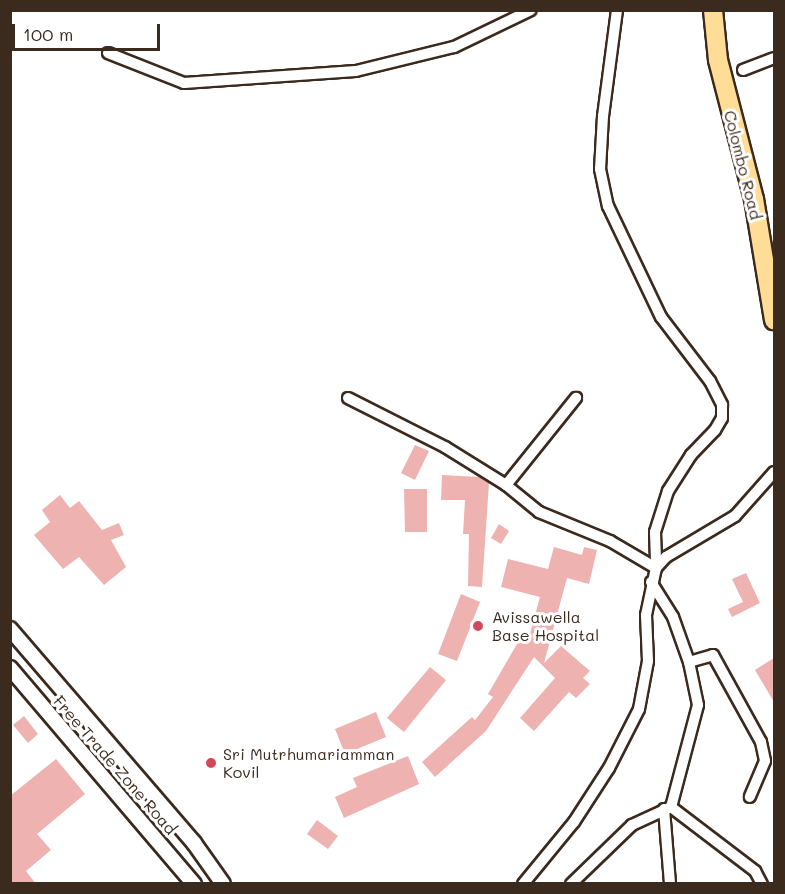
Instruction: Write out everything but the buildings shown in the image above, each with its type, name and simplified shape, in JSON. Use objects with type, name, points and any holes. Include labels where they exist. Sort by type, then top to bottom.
[{"type":"highway","name":"Colombo Road","points":[[713,10],[718,60],[754,199],[774,320]]},
{"type":"street","points":[[108,52],[184,83],[356,71],[454,47],[531,10]]},
{"type":"street","points":[[523,884],[574,822],[609,768],[639,709],[648,661],[646,615],[651,582],[656,568],[655,532],[668,491],[692,455],[715,430],[722,418],[722,405],[710,381],[661,317],[608,206],[600,169],[603,116],[617,10]]},
{"type":"street","points":[[743,69],[774,58]]},
{"type":"street","points":[[348,398],[445,447],[506,485],[539,512],[610,541],[656,568]]},
{"type":"street","points":[[506,485],[576,398]]},
{"type":"street","points":[[656,568],[666,557],[735,516],[774,472]]},
{"type":"street","points":[[651,582],[673,616],[689,662],[698,705],[667,808],[670,884]]},
{"type":"street","points":[[10,629],[194,843],[223,884]]},
{"type":"street","points":[[689,662],[713,655],[761,742],[765,761],[750,797]]},
{"type":"street","name":"Free Trade Zone Road","points":[[10,668],[194,884]]},
{"type":"street","points":[[571,884],[632,825],[667,808]]},
{"type":"street","points":[[667,808],[754,871],[762,884]]},
{"type":"place","name":"Avissawella Base Hospital","points":[[478,626]]},
{"type":"place","name":"Sri Mutrhumariamman Kovil","points":[[211,763]]}]
